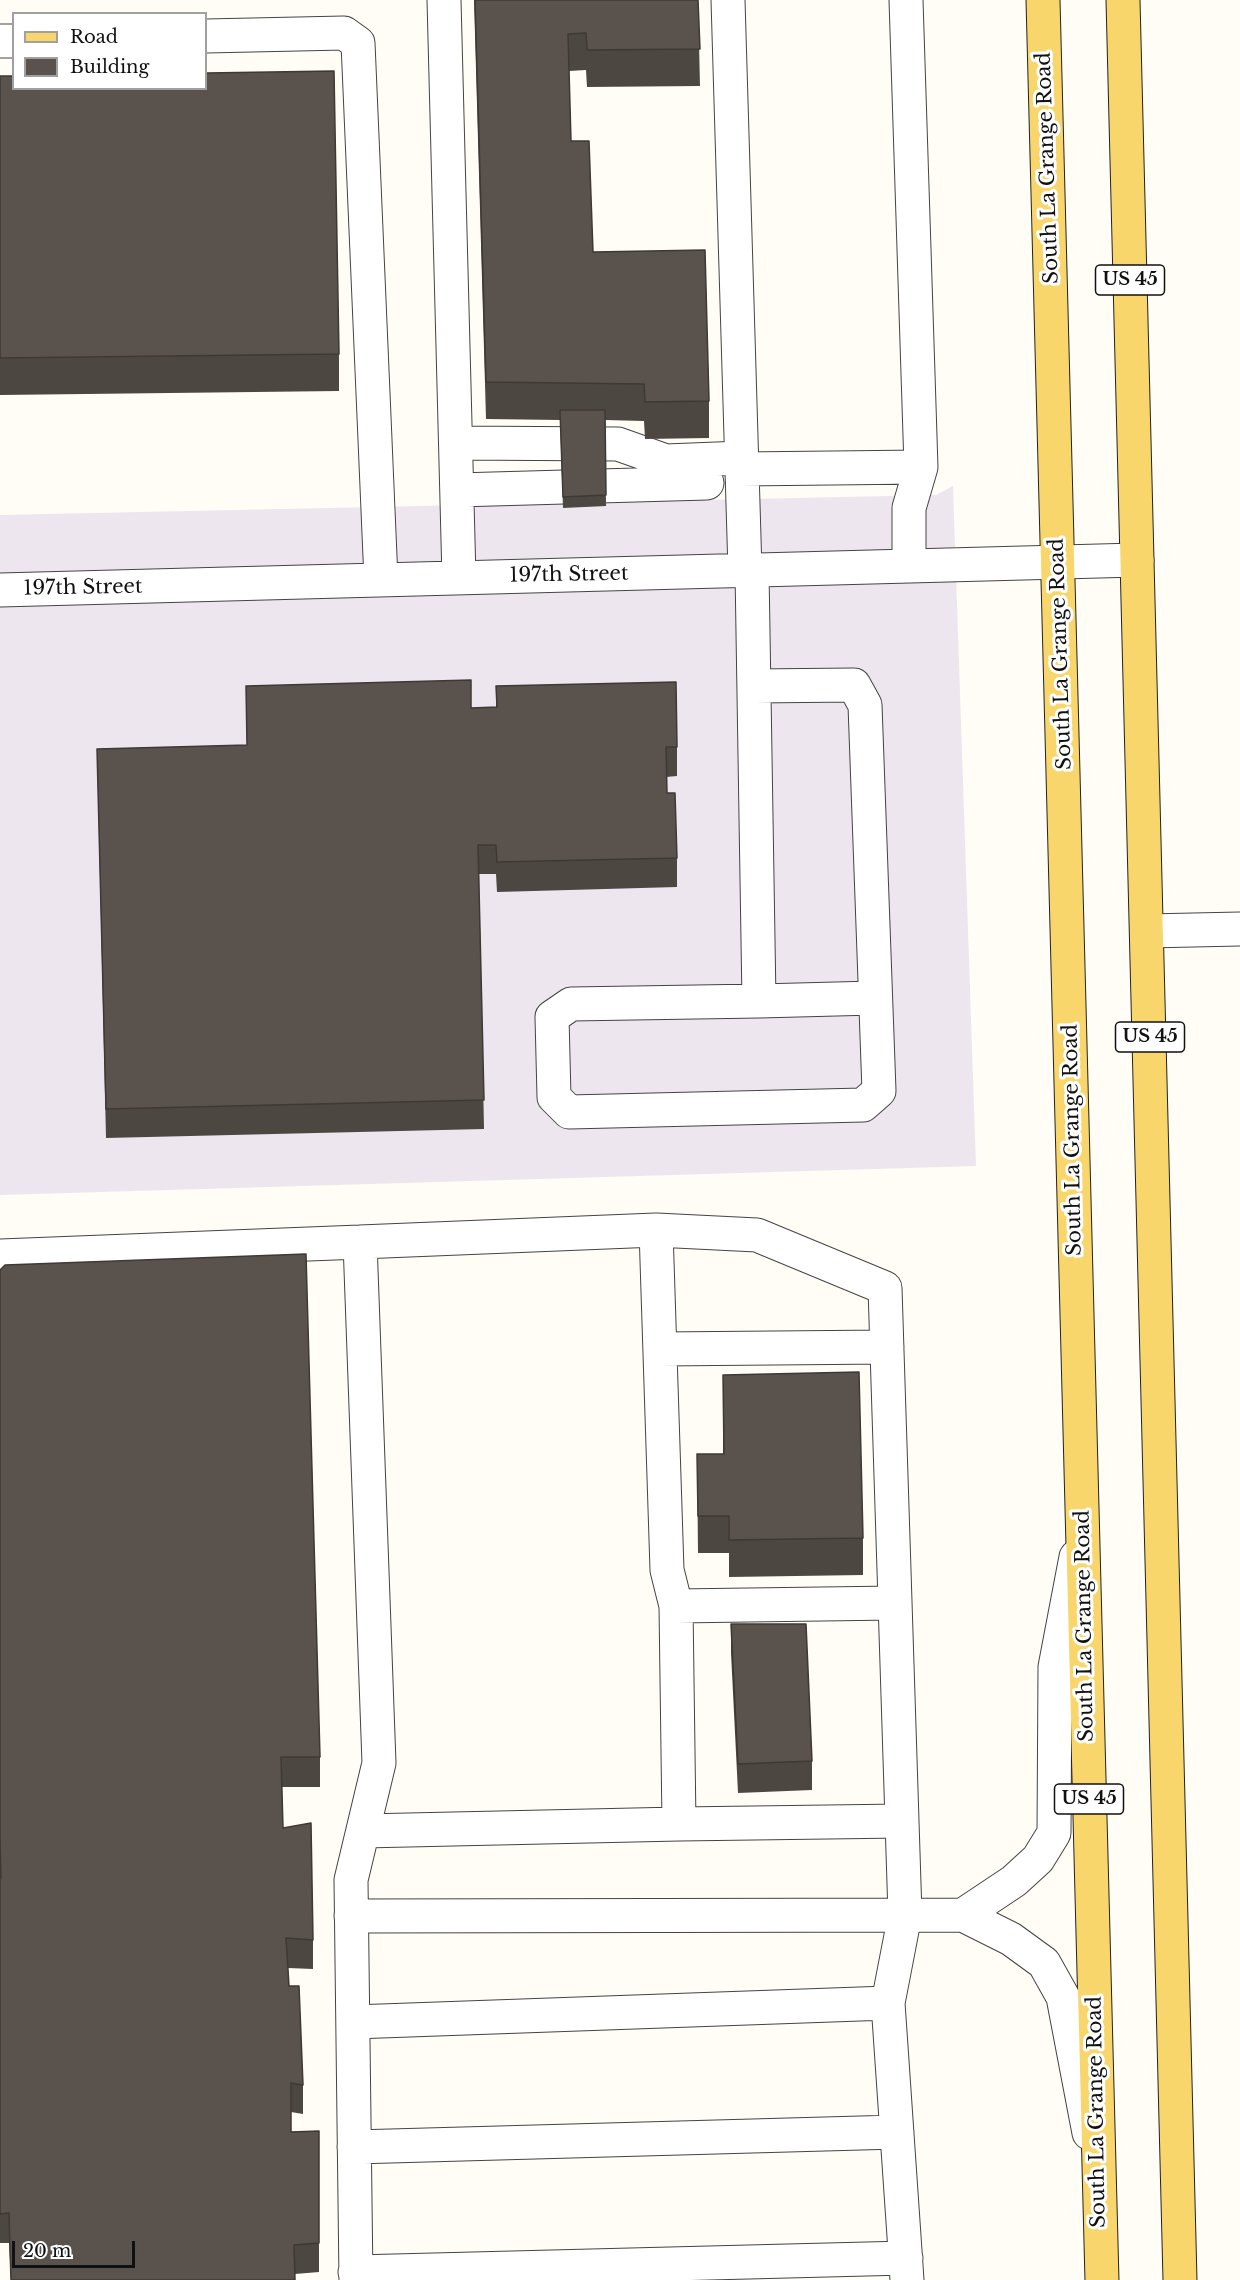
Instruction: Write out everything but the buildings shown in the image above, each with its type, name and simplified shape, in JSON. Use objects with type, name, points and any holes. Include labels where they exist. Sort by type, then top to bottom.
[{"type":"main road","name":"South La Grange Road","points":[[1043,0],[1102,2280]]},
{"type":"main road","name":"US 45","points":[[1123,0],[1180,2280]]},
{"type":"street","points":[[444,0],[459,578]]},
{"type":"street","points":[[728,0],[742,470],[754,686],[759,1001]]},
{"type":"street","points":[[906,0],[921,466],[909,508],[909,566]]},
{"type":"street","points":[[207,36],[344,33],[358,43],[381,580]]},
{"type":"street","points":[[456,442],[618,444],[666,461],[742,470]]},
{"type":"street","points":[[457,490],[742,470],[921,466]]},
{"type":"street","name":"197th Street","points":[[0,590],[1137,560]]},
{"type":"street","points":[[754,686],[854,685],[865,705],[879,1091],[862,1105],[569,1112],[555,1097],[552,1017],[571,1004],[875,998]]},
{"type":"street","points":[[1147,931],[1240,929]]},
{"type":"street","points":[[0,1256],[656,1230],[757,1235],[885,1288],[905,1915],[888,2003],[906,2269],[356,2276],[351,1880],[379,1763],[360,1242]]},
{"type":"street","points":[[656,1230],[667,1570],[676,1606],[679,1824]]},
{"type":"street","points":[[660,1349],[887,1347]]},
{"type":"street","points":[[963,1915],[1014,1881],[1038,1858],[1054,1833],[1055,1667],[1082,1526]]},
{"type":"street","points":[[676,1606],[895,1603]]},
{"type":"street","points":[[363,1830],[902,1821]]},
{"type":"street","points":[[351,1916],[963,1915],[1011,1939],[1044,1963],[1063,1997],[1099,2187]]},
{"type":"street","points":[[353,2022],[888,2003]]},
{"type":"street","points":[[354,2147],[897,2132]]},
{"type":"shaded area","points":[[953,486],[976,1166],[0,1195],[0,515],[936,495]]}]
